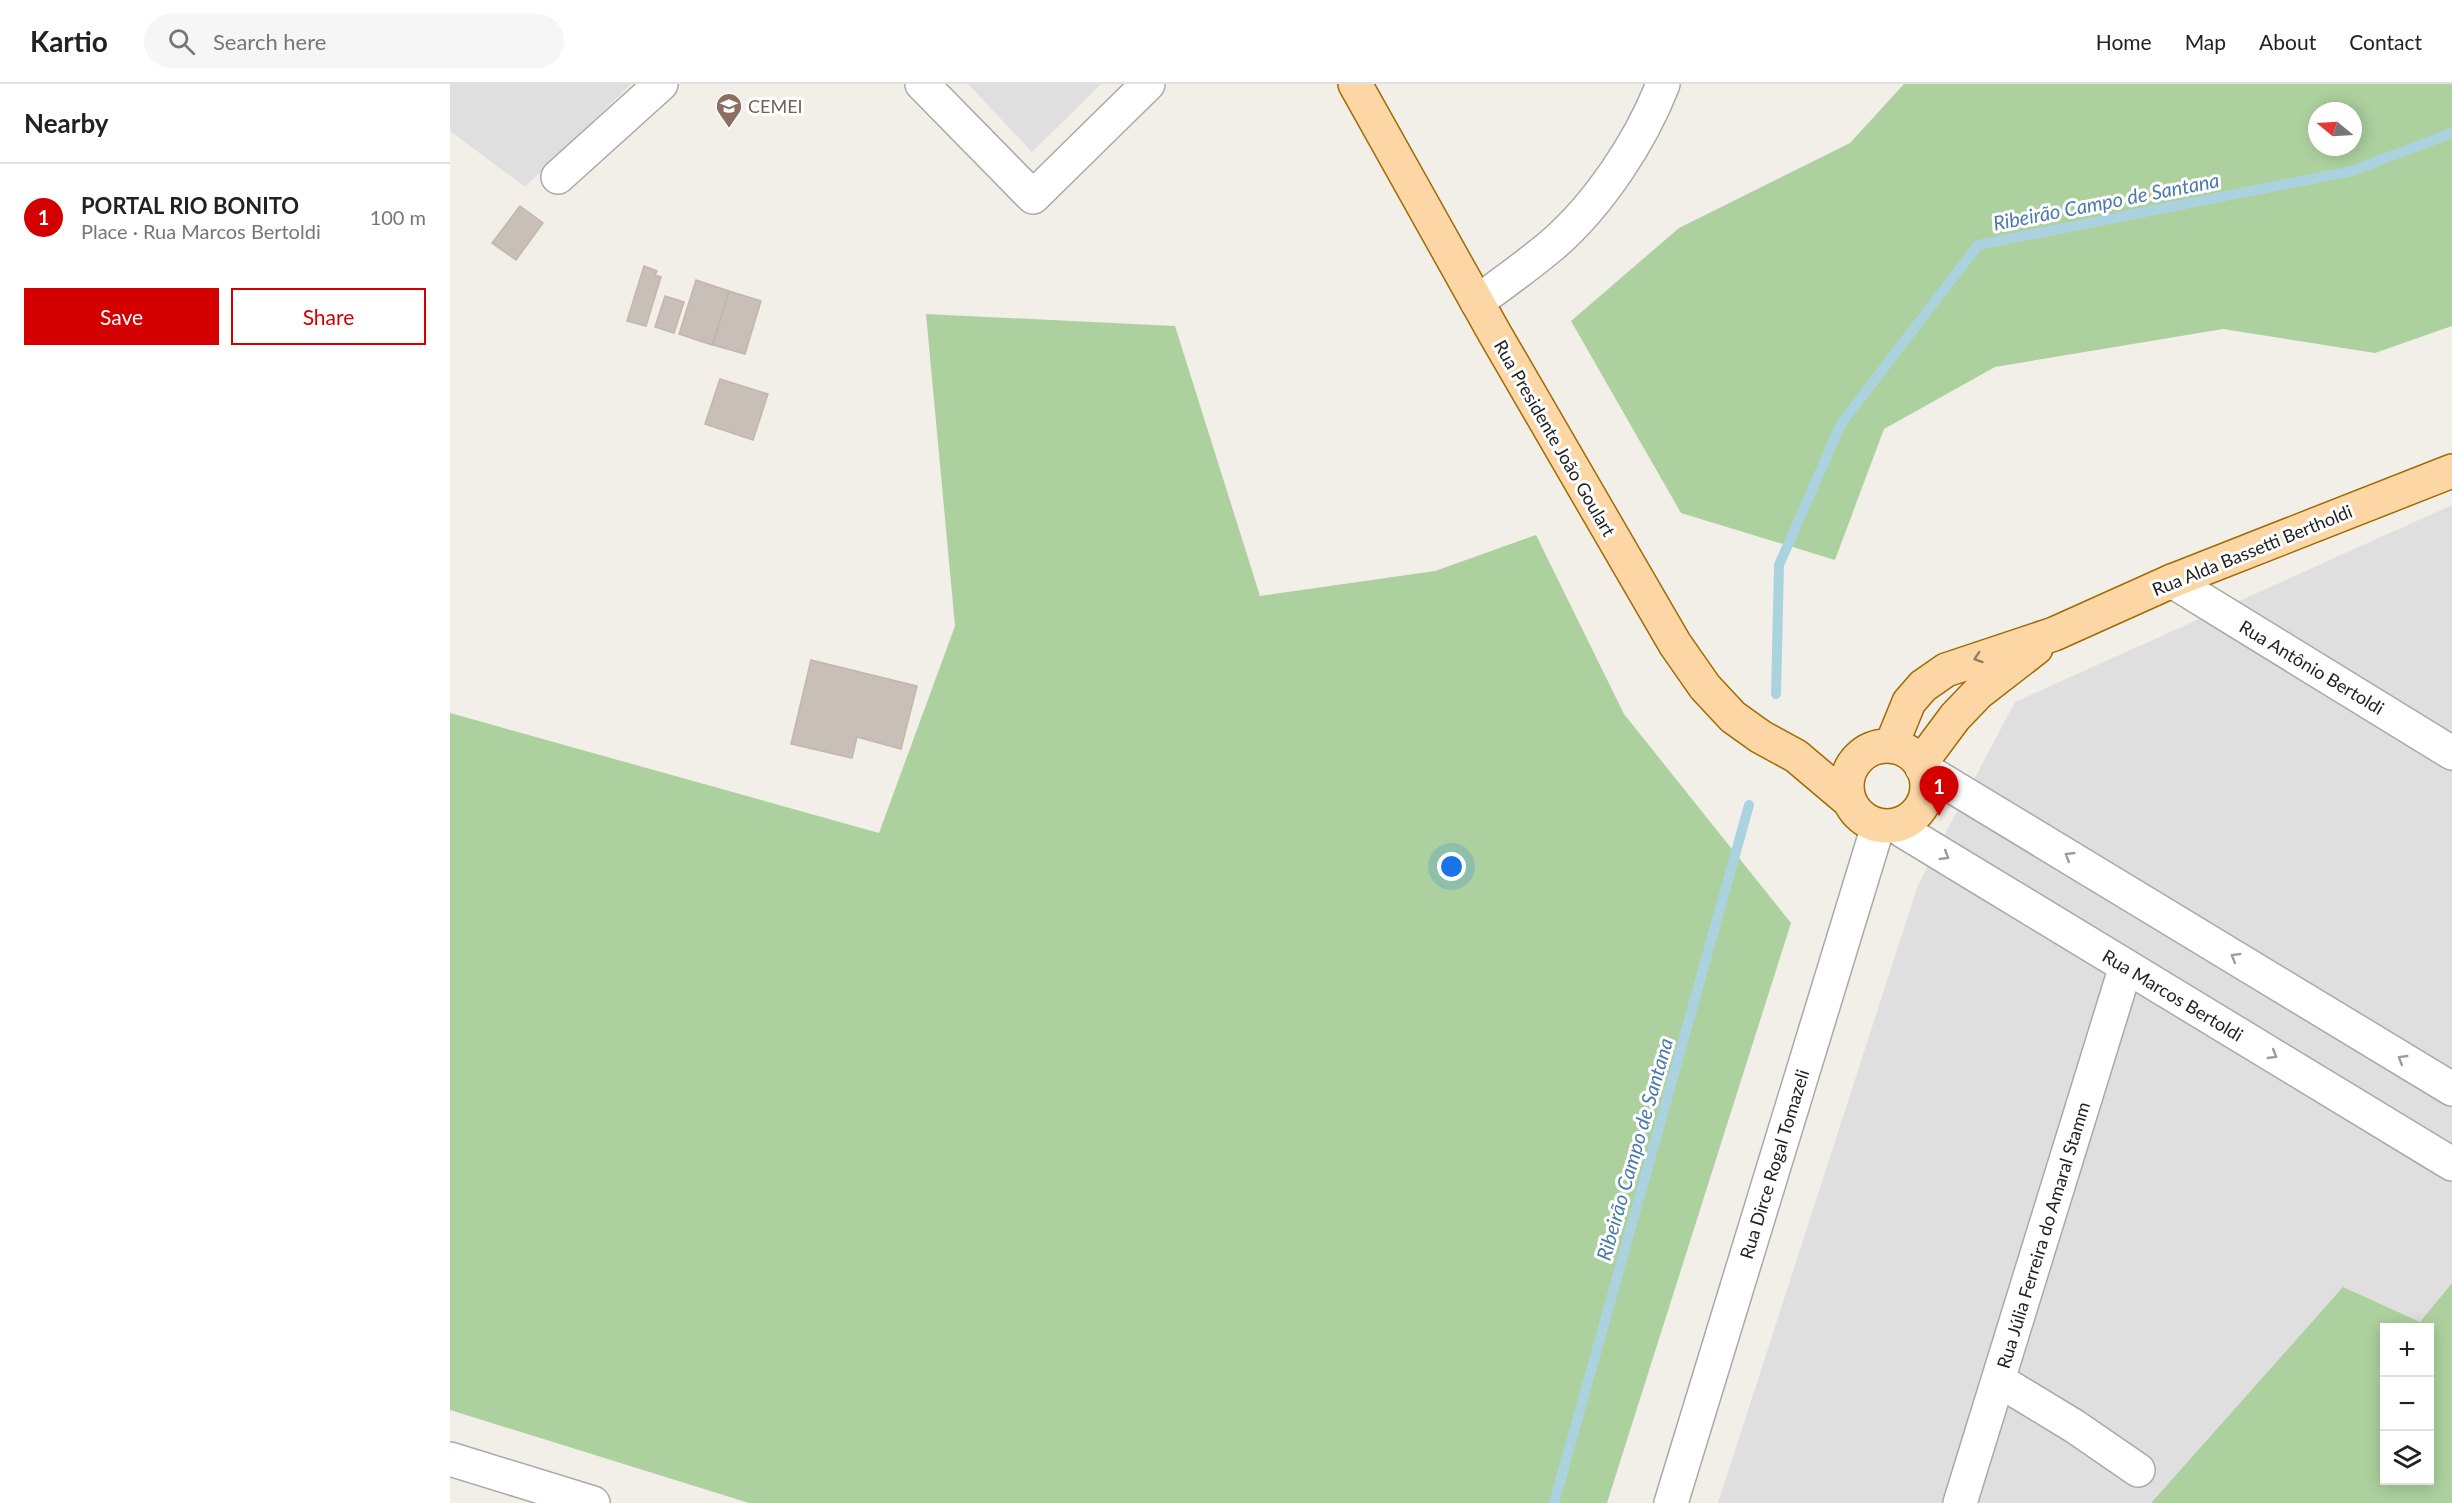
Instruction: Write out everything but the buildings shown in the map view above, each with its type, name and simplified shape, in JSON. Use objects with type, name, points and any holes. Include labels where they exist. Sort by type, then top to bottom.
[{"type":"main road","name":"Rua Presidente João Goulart","points":[[1355,84],[1477,302],[1675,645],[1705,687],[1733,717],[1761,737],[1796,756],[1848,800]]},
{"type":"main road","name":"Rua Alda Bassetti Bertholdi","points":[[1878,749],[1909,702],[1923,686],[1946,669],[2054,634],[2172,581],[2452,471]]},
{"type":"main road","name":"Rua Alda Bassetti Bertholdi","points":[[1921,766],[1955,717],[1978,693],[2054,634]]},
{"type":"main road","points":[[1796,756],[1878,749],[1904,749],[1921,766],[1927,780],[1927,792],[1916,814],[1886,826],[1865,820],[1855,812],[1848,800],[1846,787],[1848,773],[1855,761],[1878,749]]},
{"type":"street","points":[[558,177],[661,84]]},
{"type":"street","points":[[922,84],[1033,197],[1148,84]]},
{"type":"street","points":[[1477,302],[1552,245],[1604,190],[1651,115],[1663,84]]},
{"type":"street","name":"Rua Antônio Bertoldi","points":[[2172,581],[2452,753]]},
{"type":"street","points":[[1921,766],[2452,1089]]},
{"type":"street","name":"Rua Marcos Bertoldi","points":[[1886,826],[2126,966],[2452,1164]]},
{"type":"street","name":"Rua Dirce Rogal Tomazeli","points":[[1671,1503],[1886,826]]},
{"type":"street","name":"Rua Júlia Ferreira do Amaral Stamm","points":[[1960,1503],[2126,966]]},
{"type":"street","points":[[1998,1380],[2074,1426],[2138,1470]]},
{"type":"street","points":[[450,1459],[593,1503]]},
{"type":"shaded area","points":[[450,84],[631,84],[525,187],[450,131]]},
{"type":"shaded area","points":[[968,84],[1101,84],[1032,152]]},
{"type":"shaded area","points":[[2452,505],[2452,1503],[1718,1503],[1918,885],[2015,702]]},
{"type":"green space","points":[[1904,84],[2452,84],[2452,326],[2375,353],[2223,329],[1995,367],[1884,429],[1835,560],[1681,513],[1571,321],[1679,228],[1850,143]]},
{"type":"green space","points":[[926,314],[1175,326],[1260,596],[1435,571],[1536,535],[1624,714],[1791,923],[1607,1503],[749,1503],[450,1410],[450,713],[879,833],[955,626]]},
{"type":"green space","points":[[2452,1283],[2452,1503],[2151,1503],[2343,1287],[2420,1322]]},
{"type":"waterway","name":"Ribeirão Campo de Santana","points":[[1776,694],[1779,565],[1841,424],[1978,245],[2352,171],[2452,133]]},
{"type":"waterway","name":"Ribeirão Campo de Santana","points":[[1554,1503],[1749,805]]},
{"type":"place","name":"CEMEI","points":[[729,129]]},
{"type":"place","name":"PORTAL RIO BONITO","points":[[1939,816]]}]
